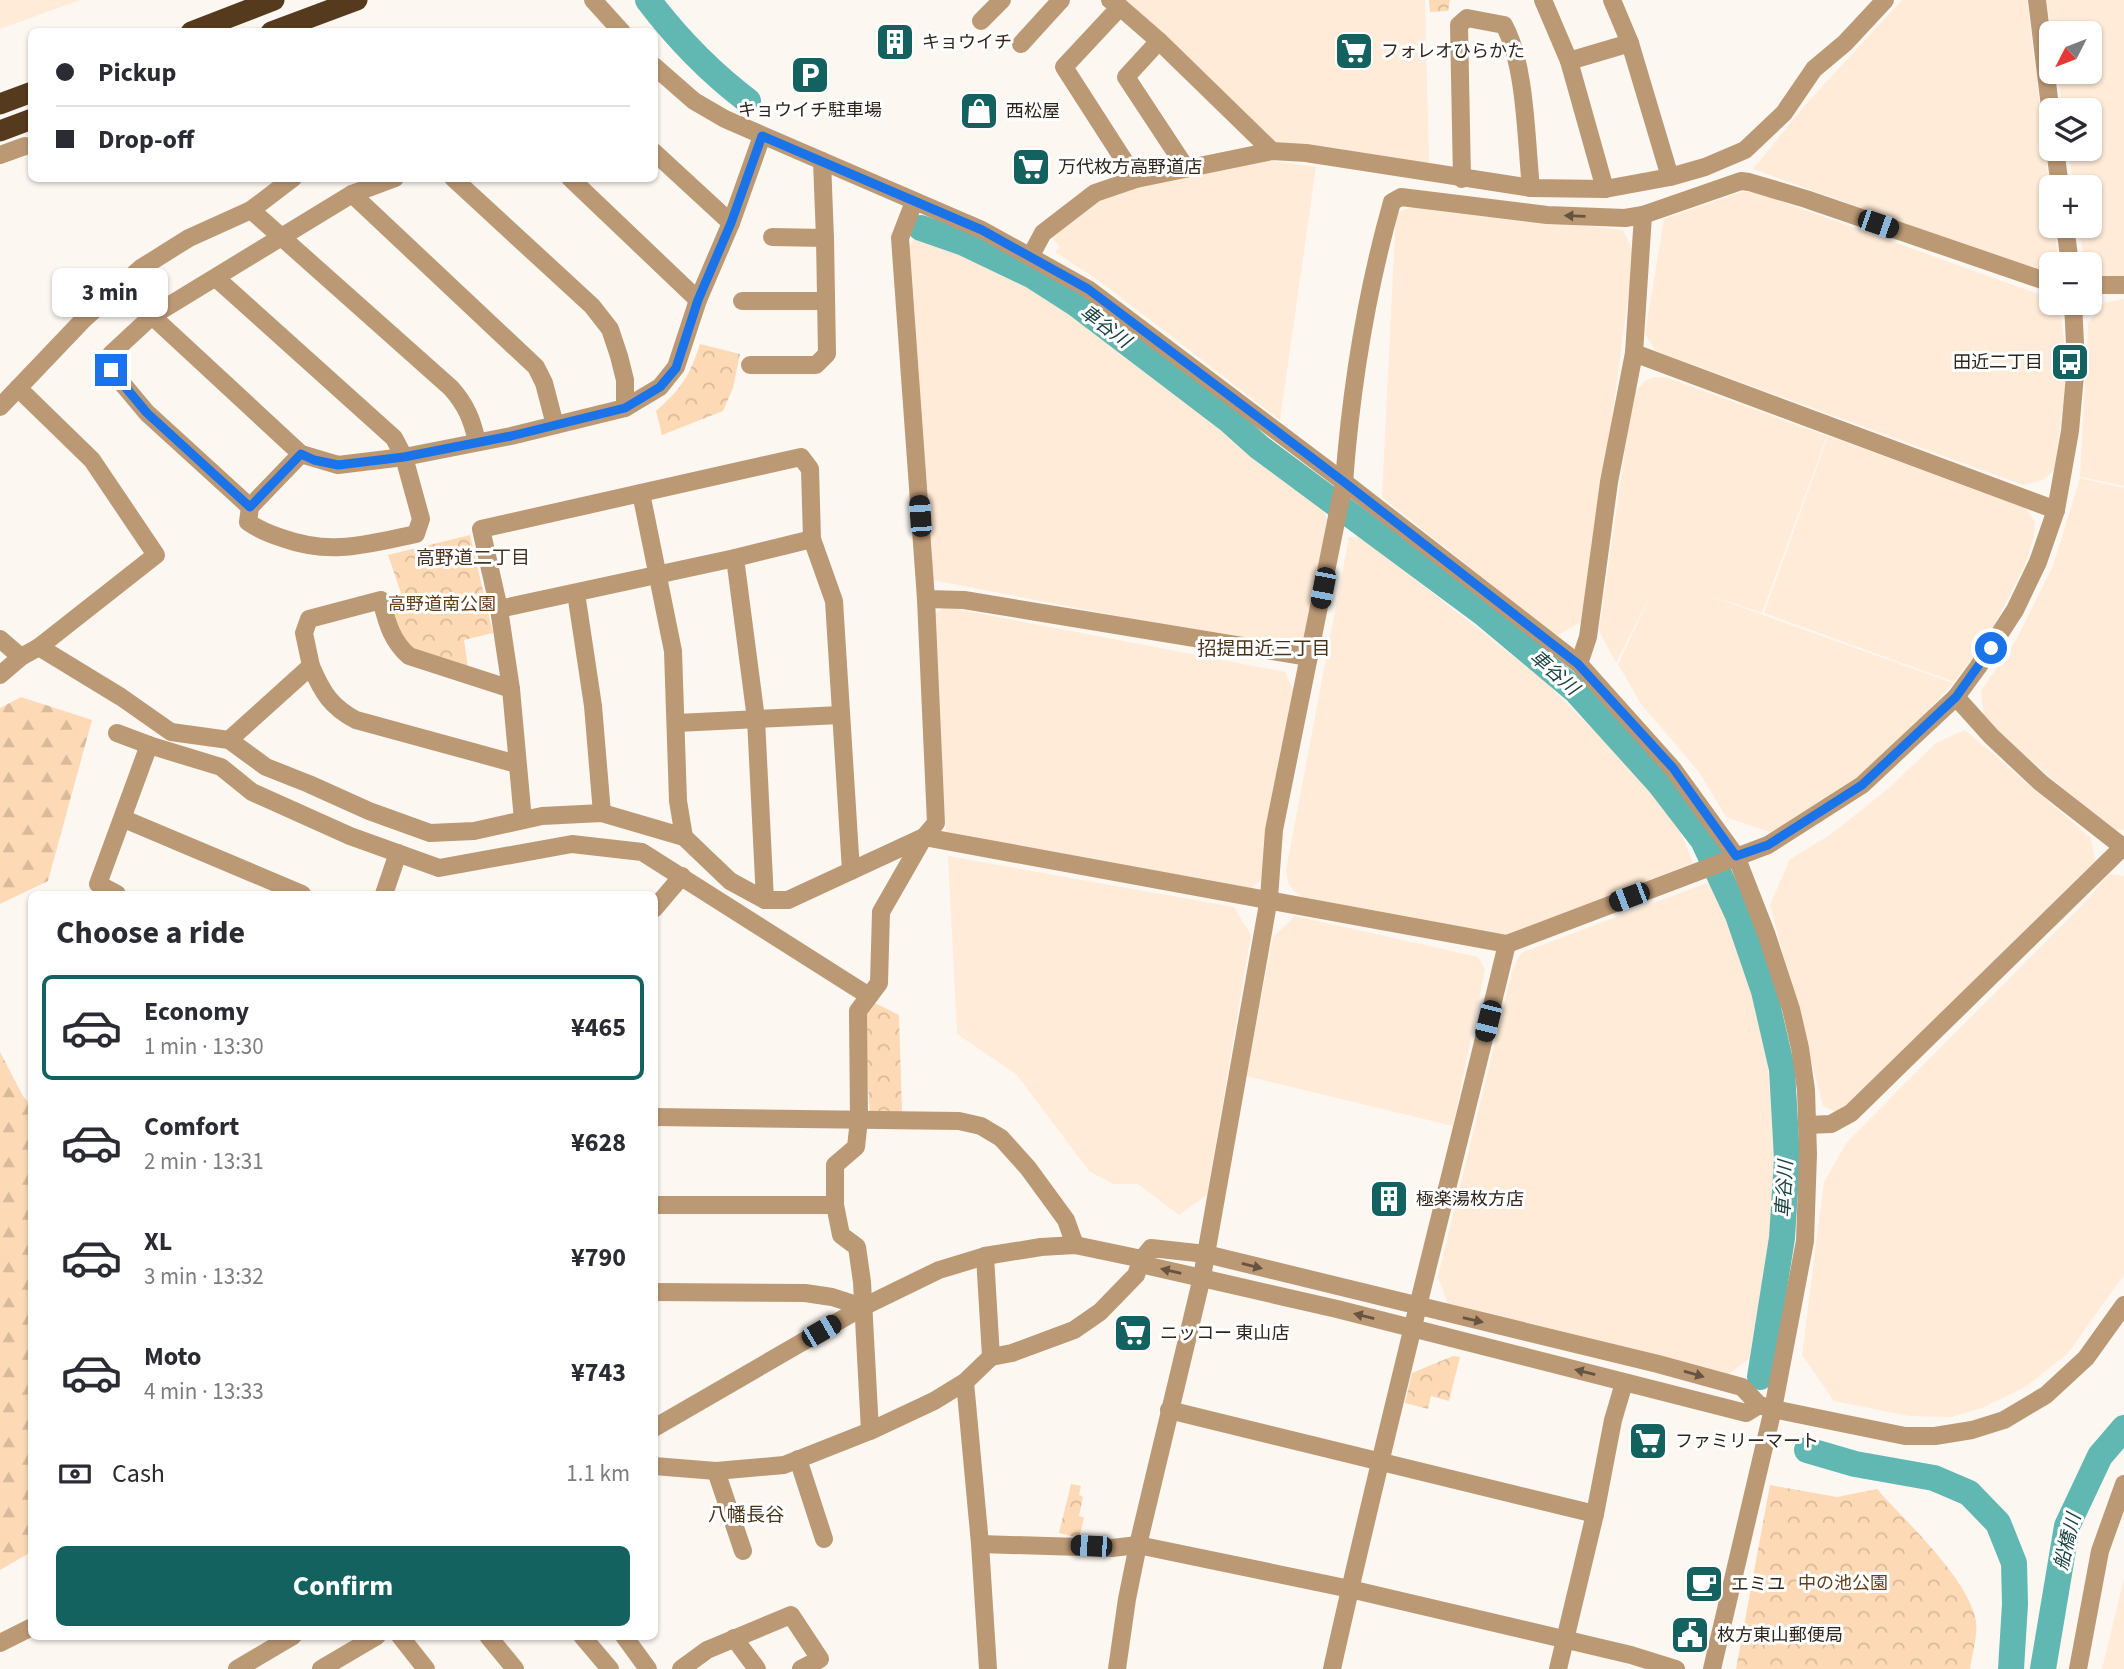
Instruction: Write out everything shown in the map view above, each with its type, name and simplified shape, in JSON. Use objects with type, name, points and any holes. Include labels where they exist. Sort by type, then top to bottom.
[{"type":"highway","points":[[201,28],[274,0]]},
{"type":"highway","points":[[282,28],[357,0]]},
{"type":"highway","points":[[0,104],[28,94]]},
{"type":"highway","points":[[0,131],[28,120]]},
{"type":"street","points":[[593,0],[618,28]]},
{"type":"street","points":[[981,21],[1002,0]]},
{"type":"street","points":[[1021,44],[1061,0]]},
{"type":"street","points":[[1543,0],[1569,61],[1605,189]]},
{"type":"street","points":[[1612,0],[1630,43],[1670,177]]},
{"type":"street","points":[[1030,257],[1043,233],[1095,193],[1136,179],[1272,151],[1306,153],[1531,188],[1605,189],[1670,177],[1705,167],[1745,150],[1784,113],[1814,69],[1845,43],[1885,0]]},
{"type":"street","points":[[2037,0],[2049,98]]},
{"type":"street","points":[[1136,179],[1064,68],[1115,4],[1159,41],[1272,151]]},
{"type":"street","points":[[1462,179],[1459,25],[1467,18],[1504,26],[1511,39],[1520,81],[1531,188]]},
{"type":"street","points":[[1159,41],[1126,77],[1186,168]]},
{"type":"street","points":[[1569,61],[1630,43]]},
{"type":"street","points":[[658,70],[694,101],[725,119],[982,230],[1088,289],[1343,490],[1578,664],[1673,768],[1728,859],[1766,933],[1791,1009],[1802,1062],[1807,1125],[1805,1241],[1766,1407],[1712,1669]]},
{"type":"street","points":[[152,316],[301,454],[338,465],[404,457],[625,408],[660,387],[676,368],[698,300],[731,223],[762,136]]},
{"type":"street","points":[[0,155],[25,146]]},
{"type":"street","points":[[658,156],[731,223]]},
{"type":"street","points":[[750,365],[816,365],[827,354],[822,161]]},
{"type":"street","points":[[1117,1669],[1138,1545],[1202,1278],[1269,898],[1275,831],[1343,490],[1348,429],[1378,252],[1392,202],[1401,197],[1547,215],[1625,218],[1643,215],[1741,181],[1806,199],[2039,279]]},
{"type":"street","points":[[0,407],[84,319],[141,268],[190,237],[251,210],[288,182]]},
{"type":"street","points":[[250,507],[147,413],[111,370],[111,354],[152,316],[352,194],[384,182]]},
{"type":"street","points":[[457,182],[592,306],[610,329],[625,380],[625,408]]},
{"type":"street","points":[[574,182],[698,300]]},
{"type":"street","points":[[352,194],[536,367],[544,383],[555,425]]},
{"type":"street","points":[[870,1431],[857,1247],[841,1235],[835,1205],[835,1165],[856,1147],[859,1120],[858,1011],[879,983],[881,912],[936,823],[926,599],[900,238],[914,202]]},
{"type":"street","points":[[251,210],[451,388],[464,402],[477,442]]},
{"type":"street","points":[[1578,664],[1588,637],[1609,482],[1634,353],[1643,215]]},
{"type":"street","points":[[772,237],[825,238]]},
{"type":"street","points":[[216,278],[394,438],[404,457],[421,519],[416,534],[343,548],[304,546],[258,529],[248,522],[250,507],[301,454]]},
{"type":"street","points":[[2102,285],[2124,285]]},
{"type":"street","points":[[742,301],[826,301]]},
{"type":"street","points":[[39,647],[171,732],[229,740],[265,767],[369,811],[430,833],[474,831],[542,816],[601,813],[684,837],[730,881],[765,900],[788,900],[925,837],[1269,898],[1507,944],[1768,845],[1862,785],[1956,697],[2015,610],[2038,562],[2056,510],[2070,431],[2076,364],[2074,315]]},
{"type":"street","points":[[1634,353],[2056,510]]},
{"type":"street","points":[[0,676],[20,657],[39,647],[156,555],[92,460],[18,388]]},
{"type":"street","points":[[523,820],[511,689],[499,609],[481,529],[801,457],[810,469],[812,539],[834,601],[851,871]]},
{"type":"street","points":[[641,493],[673,650],[678,801],[684,837]]},
{"type":"street","points":[[499,609],[812,539]]},
{"type":"street","points":[[735,558],[755,719],[765,900]]},
{"type":"street","points":[[576,593],[593,706],[601,813]]},
{"type":"street","points":[[926,599],[964,600],[1309,657]]},
{"type":"street","points":[[511,689],[409,656],[397,646],[381,600],[309,619],[304,632],[311,666],[321,688],[338,711],[356,720],[517,764]]},
{"type":"street","points":[[0,639],[20,657]]},
{"type":"street","points":[[229,740],[311,666]]},
{"type":"street","points":[[1807,1125],[1831,1124],[1851,1113],[2124,847],[2041,783],[1991,736],[1956,697]]},
{"type":"street","points":[[677,723],[840,715]]},
{"type":"street","points":[[117,733],[221,767],[252,792],[350,836],[439,868],[572,844],[642,852],[869,996]]},
{"type":"street","points":[[111,891],[98,884],[149,745]]},
{"type":"street","points":[[124,819],[295,891]]},
{"type":"street","points":[[385,891],[398,853]]},
{"type":"street","points":[[658,904],[682,877]]},
{"type":"street","points":[[1332,1669],[1379,1462],[1507,944]]},
{"type":"street","points":[[658,1117],[959,1121],[981,1126],[1001,1138],[1028,1168],[1066,1220],[1075,1245]]},
{"type":"street","points":[[658,1205],[835,1205]]},
{"type":"street","points":[[658,1426],[863,1307],[939,1270],[985,1256],[1041,1247],[1075,1245],[1142,1259],[1149,1266],[1746,1413],[1766,1407]]},
{"type":"street","points":[[658,1466],[716,1472],[784,1465],[870,1431],[934,1402],[965,1382],[991,1357],[1012,1353],[1074,1330],[1100,1312],[1136,1275],[1142,1259],[1151,1248],[1206,1254],[1658,1364],[1742,1387],[1766,1407],[1905,1436],[1948,1434],[2004,1420],[2046,1395],[2086,1358],[2124,1306]]},
{"type":"street","points":[[985,1256],[991,1357]]},
{"type":"street","points":[[658,1292],[805,1293],[832,1297],[863,1307]]},
{"type":"street","points":[[965,1382],[988,1669]]},
{"type":"street","points":[[1558,1669],[1595,1514],[1613,1420],[1624,1382]]},
{"type":"street","points":[[1169,1410],[1595,1514]]},
{"type":"street","points":[[798,1460],[824,1539]]},
{"type":"street","points":[[716,1472],[743,1551]]},
{"type":"street","points":[[2078,1669],[2100,1551],[2124,1484]]},
{"type":"street","points":[[979,1544],[1112,1548],[1138,1545],[1350,1589],[1631,1655],[1676,1669]]},
{"type":"street","points":[[681,1669],[707,1650],[791,1615],[820,1659],[801,1669]]},
{"type":"street","points":[[0,1643],[28,1629]]},
{"type":"street","points":[[734,1638],[757,1669]]},
{"type":"street","points":[[237,1669],[285,1640]]},
{"type":"street","points":[[329,1667],[371,1640]]},
{"type":"street","points":[[403,1640],[426,1669]]},
{"type":"street","points":[[491,1640],[515,1669]]},
{"type":"street","points":[[585,1640],[610,1669]]},
{"type":"street","points":[[627,1640],[648,1669]]},
{"type":"shaded area","points":[[0,0],[80,0],[0,29]]},
{"type":"shaded area","points":[[1126,0],[1425,0],[1429,163],[1277,145]]},
{"type":"shaded area","points":[[1902,0],[2027,0],[2039,100],[2039,161],[2046,161],[2048,175],[2039,175],[2039,238],[2056,238],[2057,252],[2039,252],[2039,272],[1753,169],[1807,103]]},
{"type":"shaded area","points":[[2047,0],[2124,0],[2124,276],[2106,278],[2102,275],[2102,252],[2083,252],[2081,238],[2102,238],[2102,175],[2072,175],[2070,161],[2102,161],[2102,98],[2061,98],[2059,84],[2102,84],[2102,21],[2050,21]]},
{"type":"shaded area","points":[[1259,159],[1316,167],[1280,420],[1098,280],[1055,252],[1060,247],[1052,238],[1099,198],[1189,172]]},
{"type":"shaded area","points":[[1741,192],[1755,192],[2039,294],[2039,315],[2061,315],[2068,371],[2054,470],[2043,480],[2023,485],[1656,351],[1645,334],[1664,219]]},
{"type":"shaded area","points":[[1414,206],[1623,230],[1634,253],[1585,620],[1556,636],[1382,497],[1396,213]]},
{"type":"shaded area","points":[[918,234],[1034,286],[1321,504],[1327,521],[1308,638],[1296,650],[932,580],[909,247]]},
{"type":"shaded area","points":[[2124,299],[2124,486],[2080,477],[2088,323],[2094,315],[2102,315],[2103,303]]},
{"type":"shaded area","points":[[1655,377],[1668,378],[1827,436],[1762,613],[1694,590],[1953,683],[1886,757],[1778,835],[1726,817],[1699,772],[1641,704],[1618,664],[1653,590],[1616,663],[1599,631],[1633,394],[1645,381]]},
{"type":"shaded area","points":[[1828,436],[2023,506],[2035,523],[2024,567],[1988,637],[1954,682],[1764,613]]},
{"type":"shaded area","points":[[2080,478],[2124,488],[2124,830],[2111,830],[1984,719],[1981,691],[2017,638],[2053,566]]},
{"type":"shaded area","points":[[1349,537],[1361,537],[1541,678],[1615,751],[1676,821],[1693,863],[1504,937],[1307,900],[1295,892],[1288,883],[1286,870]]},
{"type":"shaded area","points":[[946,607],[1285,672],[1296,696],[1266,877],[1250,889],[946,833],[934,614]]},
{"type":"shaded area","points":[[1965,730],[2091,838],[2095,861],[1847,1105],[1836,1112],[1823,1106],[1770,905],[1790,859],[1830,835],[1889,788],[1936,743]]},
{"type":"shaded area","points":[[948,856],[1234,907],[1251,935],[1207,1195],[1179,1215],[1138,1184],[1113,1184],[1089,1171],[1016,1074],[957,1034]]},
{"type":"shaded area","points":[[2109,874],[2124,876],[2124,1275],[2068,1353],[2027,1386],[1982,1408],[1951,1417],[1909,1416],[1834,1401],[1802,1355],[1824,1182],[1847,1142],[2089,898]]},
{"type":"shaded area","points":[[1707,883],[1719,887],[1750,982],[1768,1066],[1774,1156],[1769,1249],[1749,1359],[1726,1376],[1448,1304],[1438,1277],[1513,968],[1521,953]]},
{"type":"shaded area","points":[[1295,916],[1478,957],[1485,969],[1453,1126],[1246,1076],[1273,937]]},
{"type":"shaded area","points":[[2124,1579],[2124,1669],[2102,1669]]},
{"type":"green space","points":[[1429,0],[1450,0],[1448,11],[1430,12]]},
{"type":"green space","points":[[700,344],[740,354],[733,388],[723,411],[662,435],[656,411],[684,381]]},
{"type":"green space","name":"高野道南公園","points":[[470,535],[493,633],[464,640],[468,668],[414,652],[400,641],[387,598],[401,593],[388,555]]},
{"type":"green space","points":[[21,697],[92,720],[48,881],[0,904],[0,708]]},
{"type":"green space","points":[[873,1002],[899,1015],[902,1114],[870,1114],[863,1017]]},
{"type":"green space","points":[[0,1052],[28,1102],[28,1554],[0,1570]]},
{"type":"green space","points":[[1453,1356],[1460,1357],[1449,1401],[1431,1396],[1428,1409],[1405,1403],[1412,1373]]},
{"type":"green space","points":[[1071,1484],[1081,1486],[1079,1495],[1083,1497],[1079,1516],[1084,1518],[1079,1538],[1059,1533]]},
{"type":"green space","name":"中の池公園","points":[[1770,1485],[1837,1497],[1877,1489],[1949,1569],[1971,1604],[1976,1621],[1976,1639],[1970,1669],[1736,1669]]},
{"type":"waterway","name":"車谷川","points":[[648,0],[695,54],[748,101]]},
{"type":"waterway","name":"車谷川","points":[[921,228],[964,243],[1033,276],[1075,303],[1230,421],[1259,447],[1483,613],[1576,691],[1660,784],[1703,840],[1738,915],[1764,991],[1782,1069],[1787,1159],[1782,1238],[1760,1377]]},
{"type":"waterway","name":"船橋川","points":[[2043,1669],[2067,1526],[2100,1456],[2124,1428]]},
{"type":"waterway","name":"車谷川","points":[[1807,1450],[1855,1464],[1934,1478],[1969,1493],[1998,1523],[2014,1563],[2015,1604],[2011,1669]]},
{"type":"place","name":"キョウイチ","points":[[895,42]]},
{"type":"place","name":"フォレオひらかた","points":[[1354,51]]},
{"type":"place","name":"キョウイチ駐車場","points":[[810,75]]},
{"type":"place","name":"西松屋","points":[[979,111]]},
{"type":"place","name":"万代枚方高野道店","points":[[1031,167]]},
{"type":"place","name":"田近二丁目","points":[[2070,362]]},
{"type":"place","name":"極楽湯枚方店","points":[[1389,1199]]},
{"type":"place","name":"ニッコー 東山店","points":[[1133,1333]]},
{"type":"place","name":"ファミリーマート","points":[[1648,1441]]},
{"type":"place","name":"エミユ","points":[[1704,1584]]},
{"type":"place","name":"枚方東山郵便局","points":[[1690,1635]]},
{"type":"district","name":"高野道二丁目","points":[[473,558]]},
{"type":"district","name":"招提田近三丁目","points":[[1264,649]]},
{"type":"district","name":"八幡長谷","points":[[746,1515]]},
{"type":"route","points":[[111,370],[147,413],[250,507],[301,454],[338,465],[404,457],[511,436],[625,408],[660,387],[676,368],[698,300],[731,223],[762,136],[982,230],[1088,289],[1344,482],[1578,664],[1673,768],[1736,856],[1768,845],[1862,785],[1956,697],[1991,648]]}]
